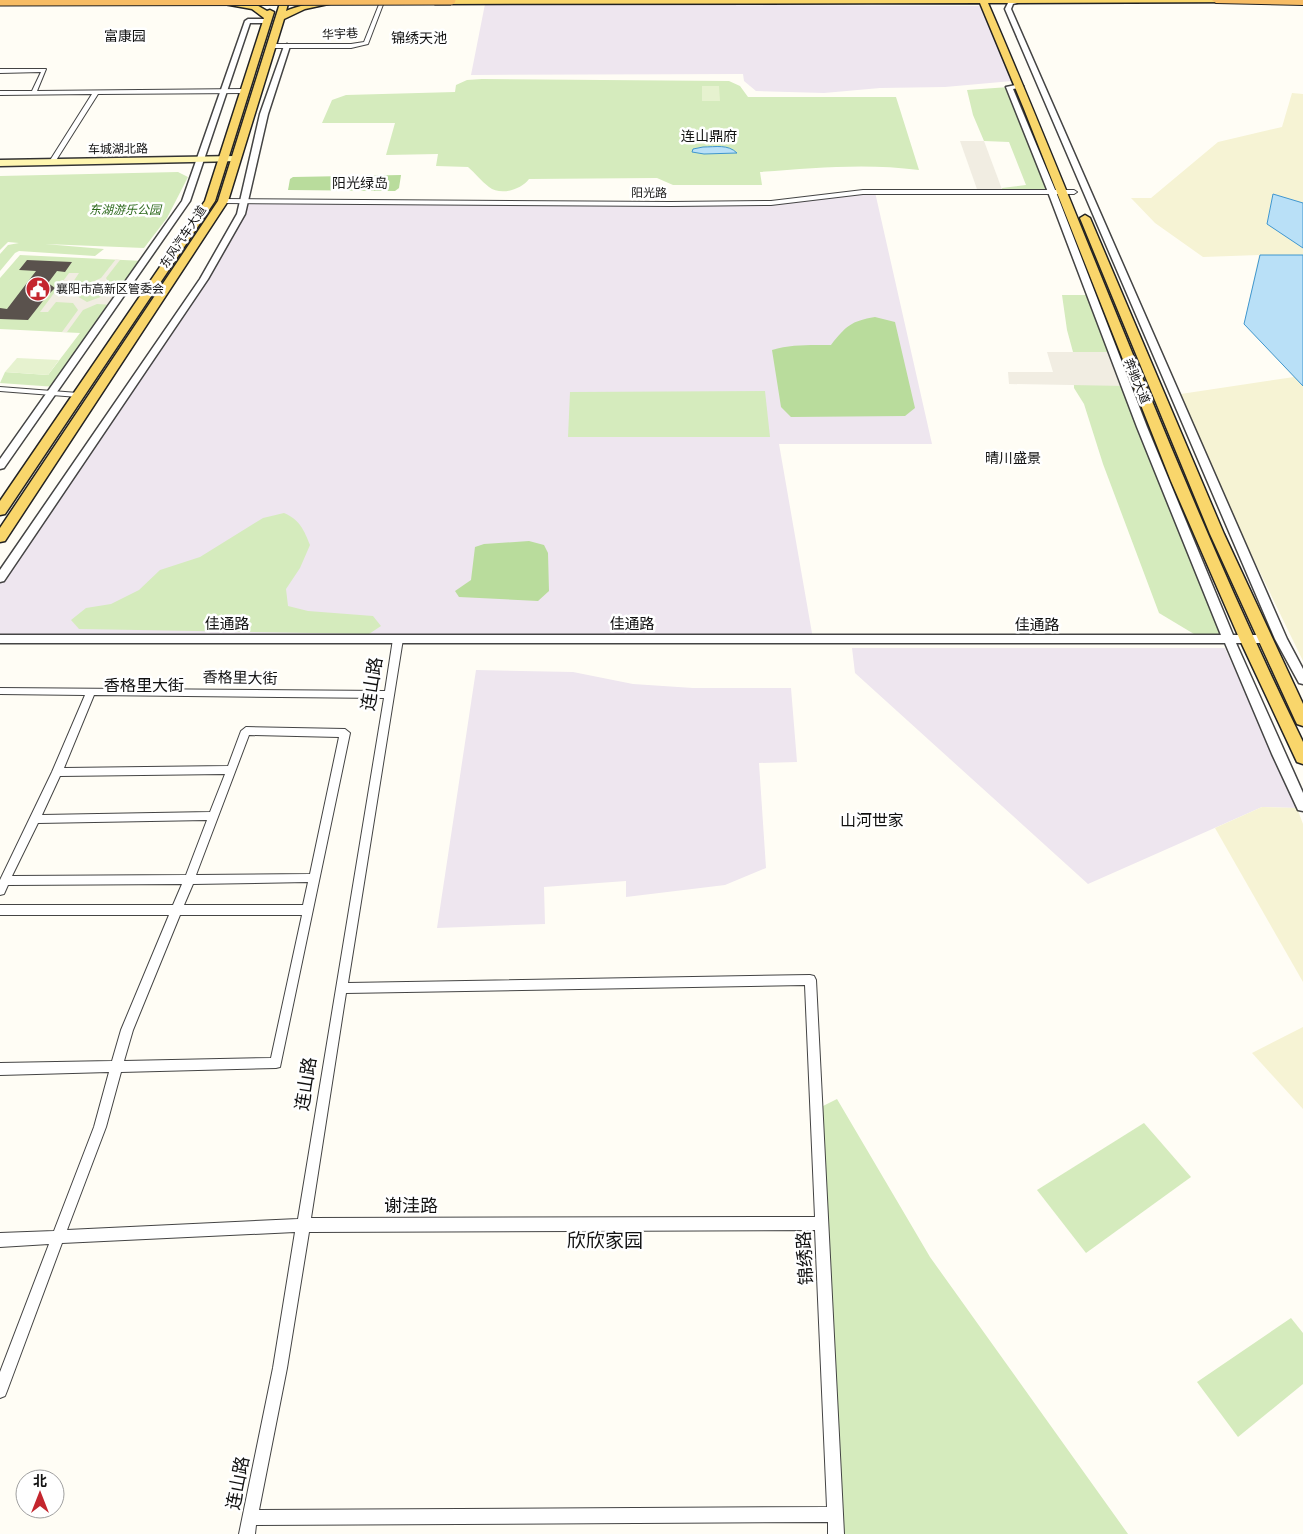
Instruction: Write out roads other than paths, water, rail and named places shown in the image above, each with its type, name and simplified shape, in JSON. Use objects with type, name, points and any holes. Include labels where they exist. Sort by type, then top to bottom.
[{"type":"highway","points":[[0,2],[451,0]]},
{"type":"highway","points":[[1216,0],[1303,2]]},
{"type":"main road","points":[[0,2],[1245,0]]},
{"type":"main road","name":"东风汽车大道","points":[[0,511],[210,201],[244,91],[279,1]]},
{"type":"main road","name":"奔驰大道","points":[[989,1],[1020,86],[1161,442],[1245,640],[1303,758]]},
{"type":"main road","name":"奔驰大道","points":[[989,1],[1054,143],[1063,192],[1178,442],[1263,640],[1303,720]]},
{"type":"main road","points":[[227,2],[256,6],[263,10],[271,19],[305,6],[329,2]]},
{"type":"main road","name":"东风汽车大道","points":[[0,538],[223,201],[272,46],[271,19]]},
{"type":"main road","name":"车城湖北路","points":[[0,163],[235,162]]},
{"type":"main road","name":"车城湖北路","points":[[0,169],[200,163]]},
{"type":"street","points":[[1025,0],[1012,2],[1008,9],[1281,639],[1303,680]]},
{"type":"street","name":"华宇巷","points":[[272,46],[351,46],[366,43],[382,2]]},
{"type":"street","points":[[0,466],[186,201],[248,21],[271,19]]},
{"type":"street","points":[[0,578],[204,279],[241,214],[264,114],[287,46]]},
{"type":"street","points":[[0,71],[44,70],[34,92]]},
{"type":"street","points":[[0,93],[244,91]]},
{"type":"street","points":[[52,162],[96,92]]},
{"type":"street","points":[[1054,143],[1066,143]]},
{"type":"street","name":"阳光路","points":[[223,201],[771,203],[863,192],[1063,192]]},
{"type":"street","points":[[1063,192],[1142,427],[1229,640],[1278,754],[1303,806]]},
{"type":"street","points":[[0,389],[78,395]]},
{"type":"street","name":"佳通路","points":[[0,639],[1263,640]]},
{"type":"street","name":"连山路","points":[[247,1534],[280,1368],[398,639]]},
{"type":"street","name":"香格里大街","points":[[0,690],[389,695]]},
{"type":"street","points":[[91,692],[35,820],[2,886],[189,879],[315,878]]},
{"type":"street","points":[[0,1069],[117,1066],[276,1063],[345,733],[246,731],[189,879],[127,1030],[117,1066],[100,1127],[0,1391]]},
{"type":"street","points":[[57,772],[232,770]]},
{"type":"street","points":[[35,820],[214,816]]},
{"type":"street","points":[[0,910],[308,910]]},
{"type":"street","name":"锦绣路","points":[[340,988],[810,980],[836,1534]]},
{"type":"street","name":"谢洼路","points":[[0,1240],[303,1225],[822,1223]]},
{"type":"street","points":[[250,1518],[835,1514]]},
{"type":"water","points":[[726,147],[737,153],[704,154],[692,152],[693,149]]},
{"type":"water","points":[[1273,194],[1303,203],[1303,248],[1267,224]]},
{"type":"water","points":[[1260,255],[1303,255],[1303,386],[1244,324]]},
{"type":"place","name":"襄阳市高新区管委会","points":[[38,289]]},
{"type":"district","name":"富康园","points":[[125,36]]},
{"type":"district","name":"锦绣天池","points":[[419,38]]},
{"type":"district","name":"连山鼎府","points":[[709,136]]},
{"type":"district","name":"阳光绿岛","points":[[360,183]]},
{"type":"district","name":"晴川盛景","points":[[1013,458]]},
{"type":"district","name":"香格里大街","points":[[144,685]]},
{"type":"district","name":"山河世家","points":[[872,820]]},
{"type":"district","name":"欣欣家园","points":[[605,1240]]},
{"type":"park label","name":"东湖游乐公园","points":[[125,210]]}]
